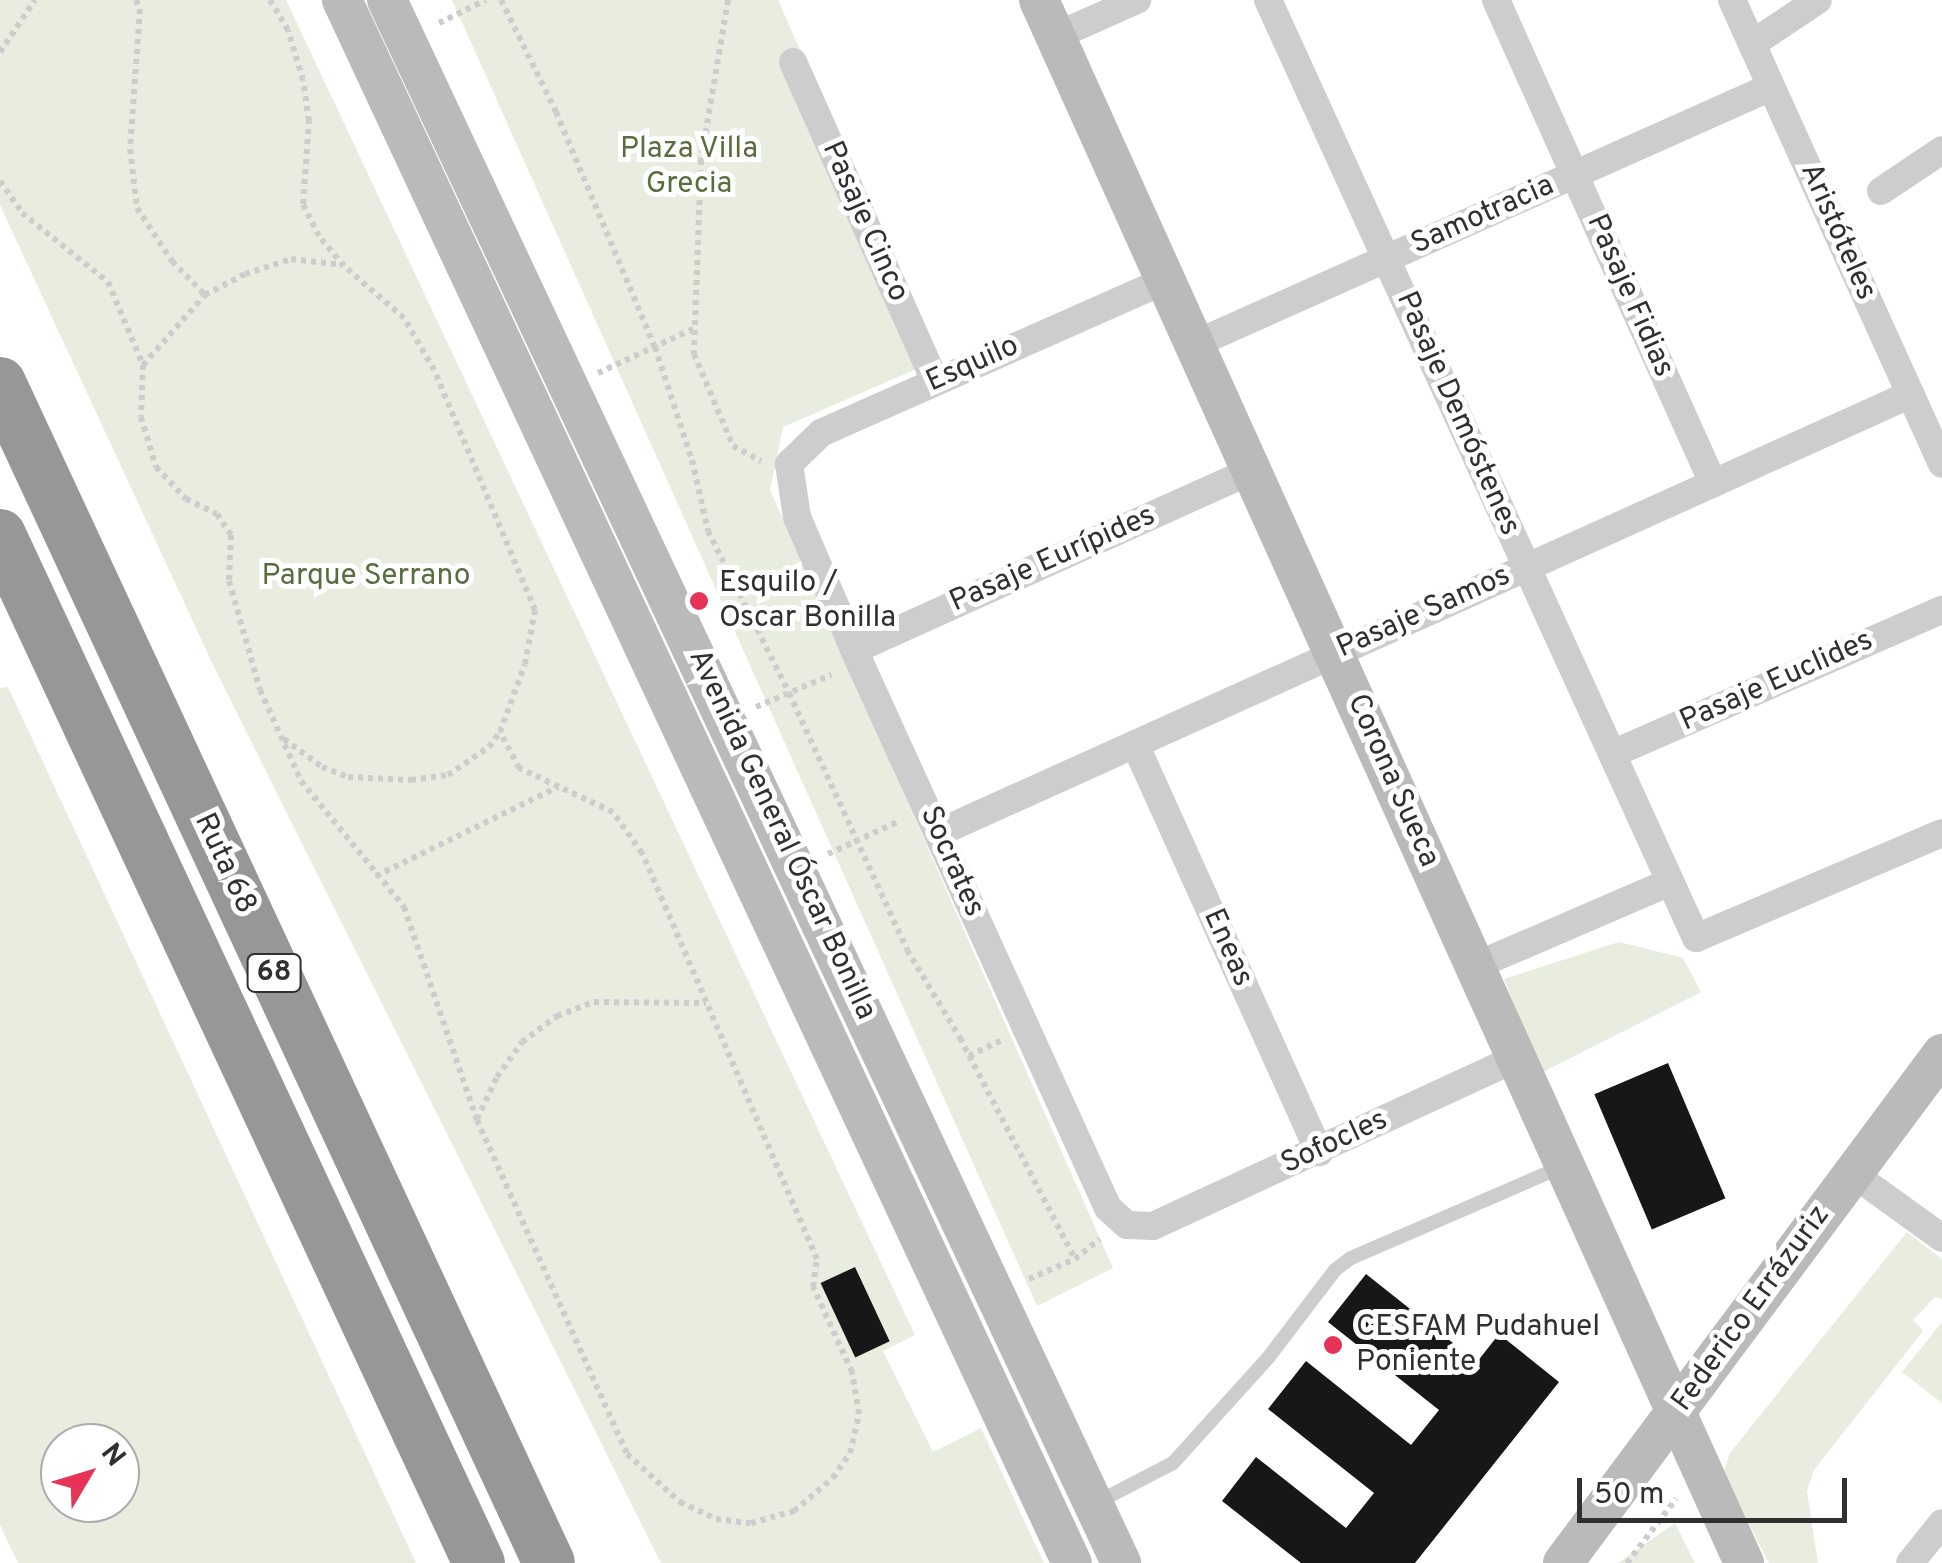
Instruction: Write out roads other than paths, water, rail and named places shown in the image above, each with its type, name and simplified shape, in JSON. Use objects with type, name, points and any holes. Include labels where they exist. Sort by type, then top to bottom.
[{"type":"highway","name":"Ruta 68","points":[[0,383],[549,1563]]},
{"type":"highway","name":"68","points":[[0,535],[480,1563]]},
{"type":"highway","points":[[0,608],[39,687],[181,927]]},
{"type":"main road","name":"Avenida General Óscar Bonilla","points":[[342,0],[1072,1563]]},
{"type":"main road","name":"Avenida General Óscar Bonilla","points":[[387,0],[1121,1563]]},
{"type":"main road","name":"Corona Sueca","points":[[1048,18],[1744,1563]]},
{"type":"main road","name":"Federico Errázuriz","points":[[1563,1563],[1942,1054]]},
{"type":"street","points":[[1048,18],[1137,0]]},
{"type":"street","name":"Pasaje Demóstenes","points":[[1268,0],[1696,938],[1942,833]]},
{"type":"street","name":"Pasaje Fidias","points":[[1496,0],[1713,483]]},
{"type":"street","name":"Aristóteles","points":[[1732,0],[1942,464]]},
{"type":"street","points":[[1752,44],[1818,0]]},
{"type":"street","name":"Pasaje Cinco","points":[[793,62],[935,381]]},
{"type":"street","name":"Samotracia","points":[[1195,344],[1771,87]]},
{"type":"street","points":[[1881,190],[1942,150]]},
{"type":"street","name":"Esquilo","points":[[788,464],[821,434],[1166,280]]},
{"type":"street","name":"Pasaje Samos","points":[[932,820],[1135,744],[1911,394]]},
{"type":"street","name":"Socrates","points":[[788,464],[796,516],[1108,1208],[1118,1220],[1140,1228],[1153,1226]]},
{"type":"street","name":"Pasaje Eurípides","points":[[857,656],[1252,470]]},
{"type":"street","name":"Pasaje Euclides","points":[[1612,754],[1942,610]]},
{"type":"street","name":"Eneas","points":[[1135,744],[1319,1152]]},
{"type":"street","points":[[1475,966],[1670,882]]},
{"type":"street","name":"Sofocles","points":[[1153,1226],[1516,1058]]},
{"type":"street","points":[[1852,1172],[1942,1238]]},
{"type":"street","points":[[1910,1563],[1942,1523]]},
{"type":"lane","points":[[1094,1504],[1172,1462],[1268,1358],[1335,1270],[1351,1258],[1565,1166]]},
{"type":"place","name":"Esquilo / Oscar Bonilla","points":[[699,601]]},
{"type":"place","name":"CESFAM Pudahuel Poniente","points":[[1333,1345]]},
{"type":"park label","name":"Plaza Villa Grecia","points":[[689,167]]},
{"type":"park label","name":"Parque Serrano","points":[[366,577]]}]
